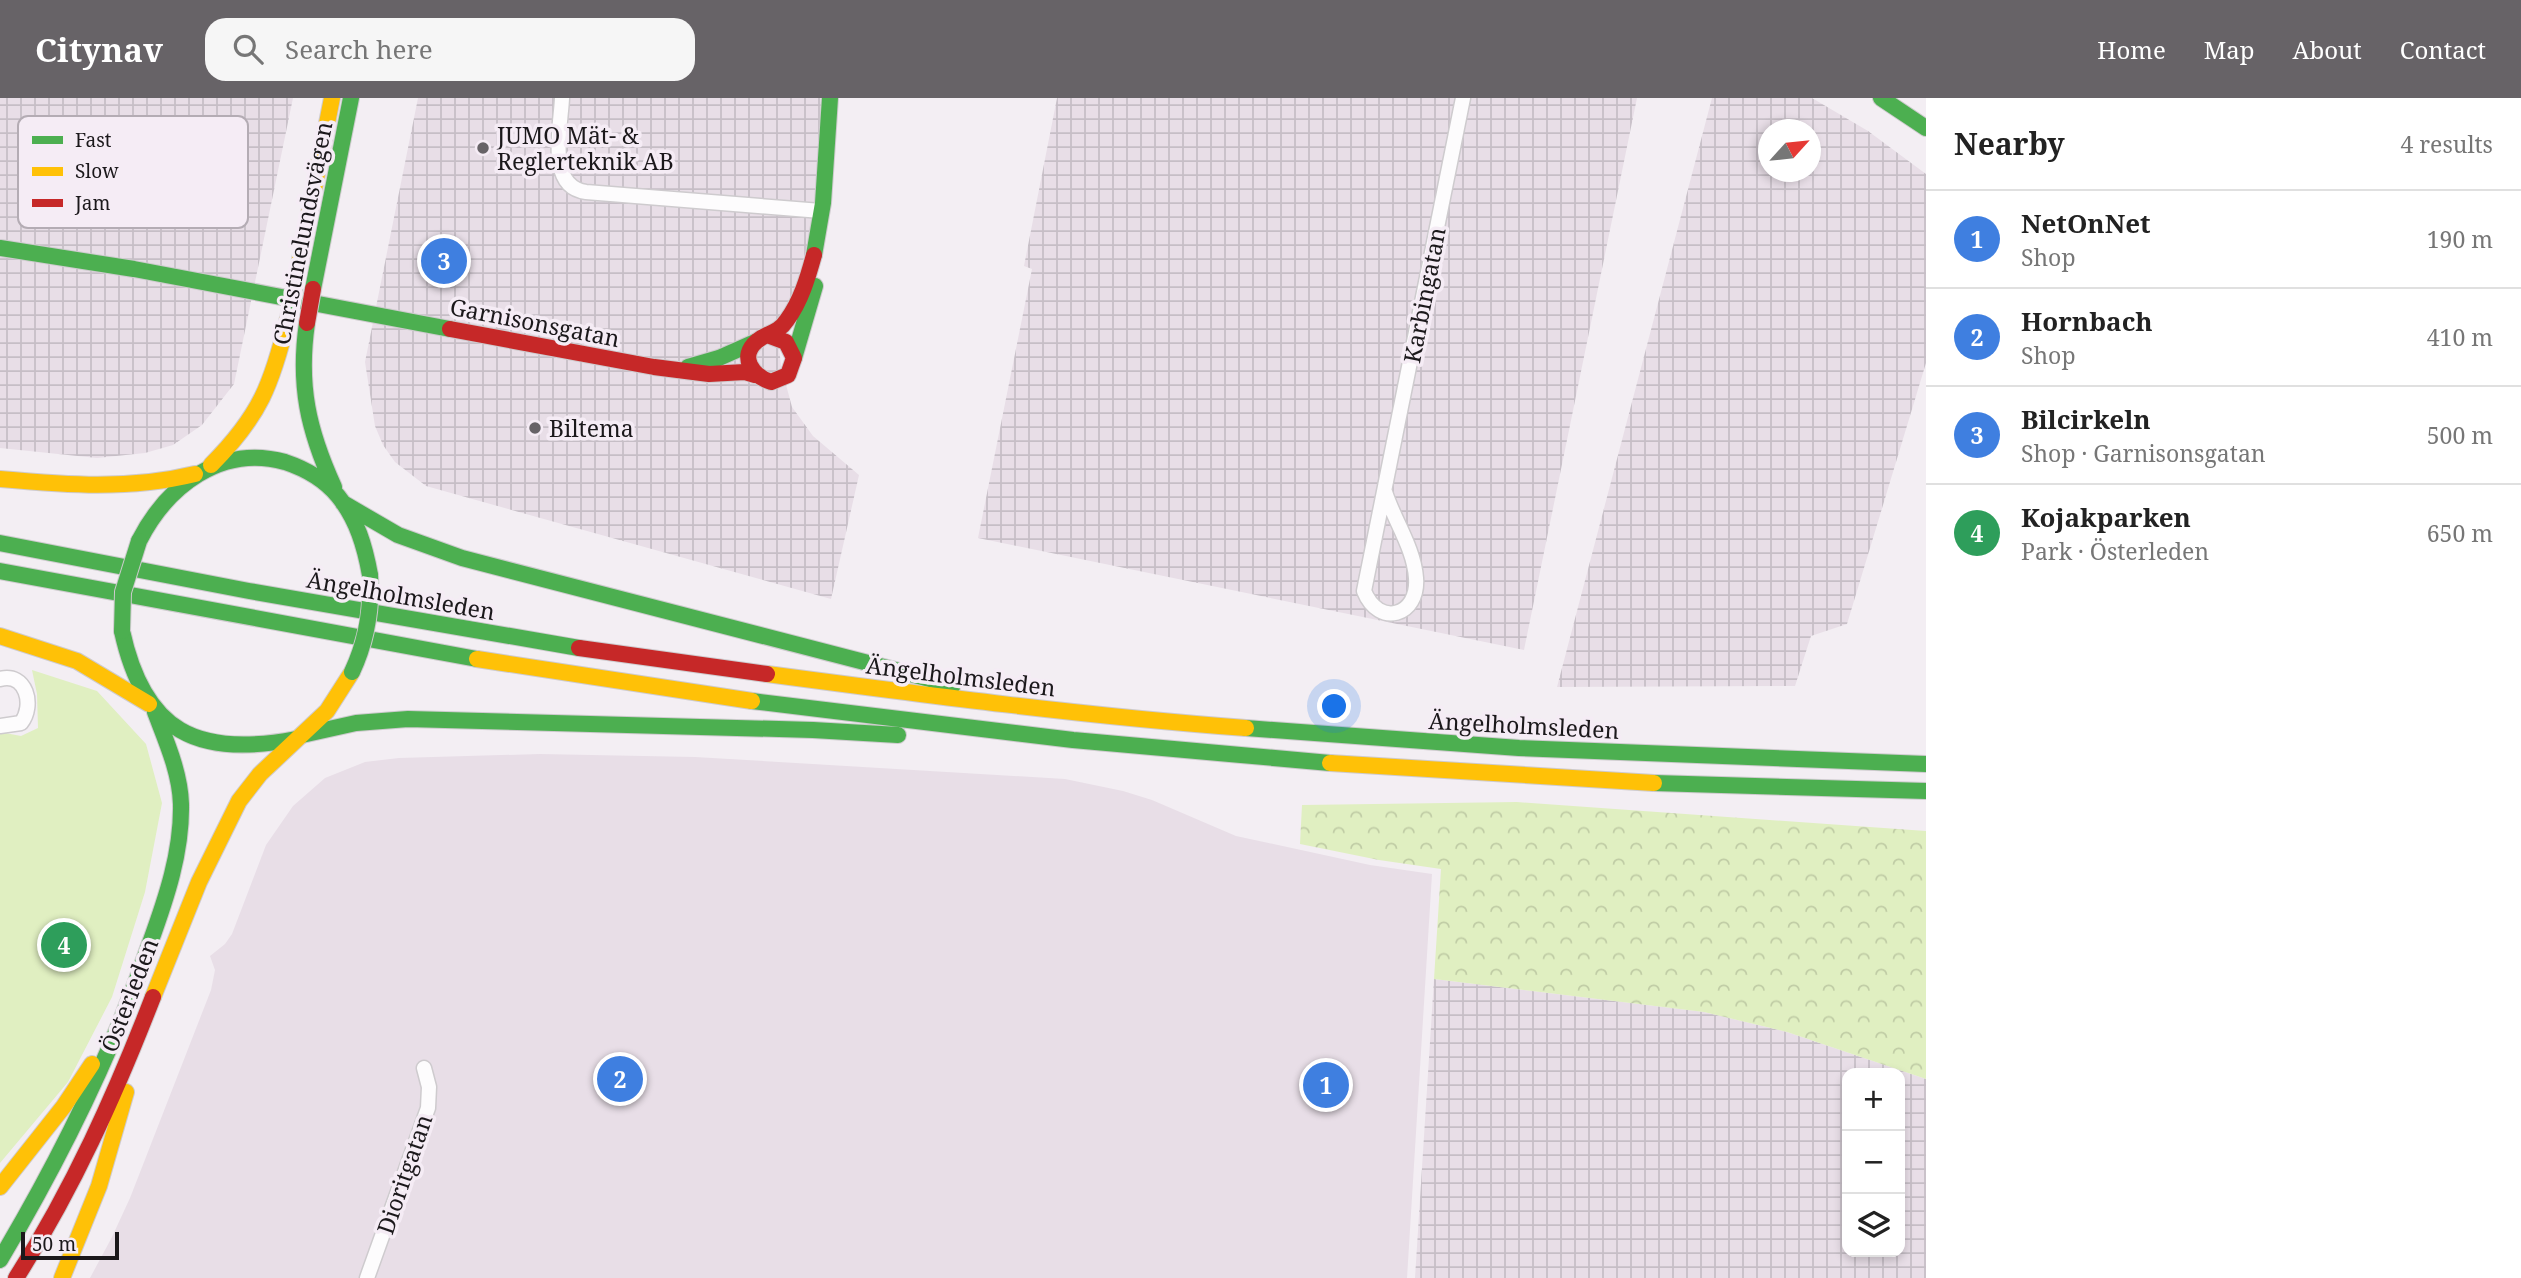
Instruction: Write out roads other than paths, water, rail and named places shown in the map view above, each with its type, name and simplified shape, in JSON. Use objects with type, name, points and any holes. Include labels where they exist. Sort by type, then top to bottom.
[{"type":"main road","name":"Christinelundsvägen","points":[[139,541],[150,521],[167,500],[233,444],[253,417],[268,385],[288,318],[332,98]]},
{"type":"main road","name":"Christinelundsvägen","points":[[351,98],[313,289],[302,350],[301,372],[304,404],[315,443],[362,542],[370,575],[371,616],[366,638],[352,672]]},
{"type":"main road","name":"Garnisonsgatan","points":[[681,369],[719,358],[762,339],[783,325],[792,313],[813,257],[821,211],[830,98]]},
{"type":"main road","points":[[1881,98],[1926,128]]},
{"type":"main road","name":"Garnisonsgatan","points":[[0,248],[134,269],[626,362],[709,374],[745,372],[762,380],[780,380],[788,375],[815,288],[813,257]]},
{"type":"main road","name":"Garnisonsgatan","points":[[0,262],[82,270],[134,269]]},
{"type":"main road","points":[[755,375],[748,359],[750,350],[762,339],[779,337],[792,349],[794,358]]},
{"type":"main road","points":[[0,479],[118,486],[158,483],[254,458],[283,461],[311,472],[340,499],[398,535],[462,558],[795,646],[1049,709]]},
{"type":"main road","name":"Österleden","points":[[0,1260],[65,1146],[120,1026],[139,980],[173,876],[178,850],[181,800],[170,755],[152,708],[135,679],[127,658],[122,631],[123,592],[127,572],[139,541]]},
{"type":"main road","name":"Ängelholmsleden","points":[[0,543],[263,594],[645,658],[1152,721],[1519,748],[1926,764]]},
{"type":"main road","points":[[0,571],[452,655],[620,682],[925,723],[1104,742],[1477,774],[1715,786],[1896,790],[1926,794]]},
{"type":"main road","points":[[0,636],[77,661],[97,671],[186,733],[218,745],[246,747],[356,723],[408,719],[813,730],[933,737],[1034,747],[1104,742]]},
{"type":"main road","name":"Österleden","points":[[16,1278],[79,1169],[117,1089],[187,908],[231,813],[251,782],[331,706],[352,672]]},
{"type":"main road","points":[[62,1278],[92,1210],[110,1154],[144,1020]]},
{"type":"main road","points":[[0,1187],[64,1107],[120,1026]]},
{"type":"street","points":[[562,98],[558,160],[565,181],[571,187],[586,192],[821,211]]},
{"type":"street","name":"Karbingatan","points":[[1385,492],[1407,544],[1416,576],[1410,603],[1394,614],[1386,614],[1375,607],[1364,591],[1463,98]]},
{"type":"street","points":[[0,679],[9,677],[18,681],[27,695],[28,705],[21,723],[0,726]]},
{"type":"street","name":"Dioritgatan","points":[[367,1278],[428,1108],[429,1087],[424,1068]]},
{"type":"place","name":"JUMO Mät- & Reglerteknik AB","points":[[483,148]]},
{"type":"place","name":"Bilcirkeln","points":[[444,261]]},
{"type":"place","name":"Biltema","points":[[535,428]]},
{"type":"place","name":"Kojakparken","points":[[64,945]]},
{"type":"place","name":"Hornbach","points":[[620,1079]]},
{"type":"place","name":"NetOnNet","points":[[1326,1085]]}]
